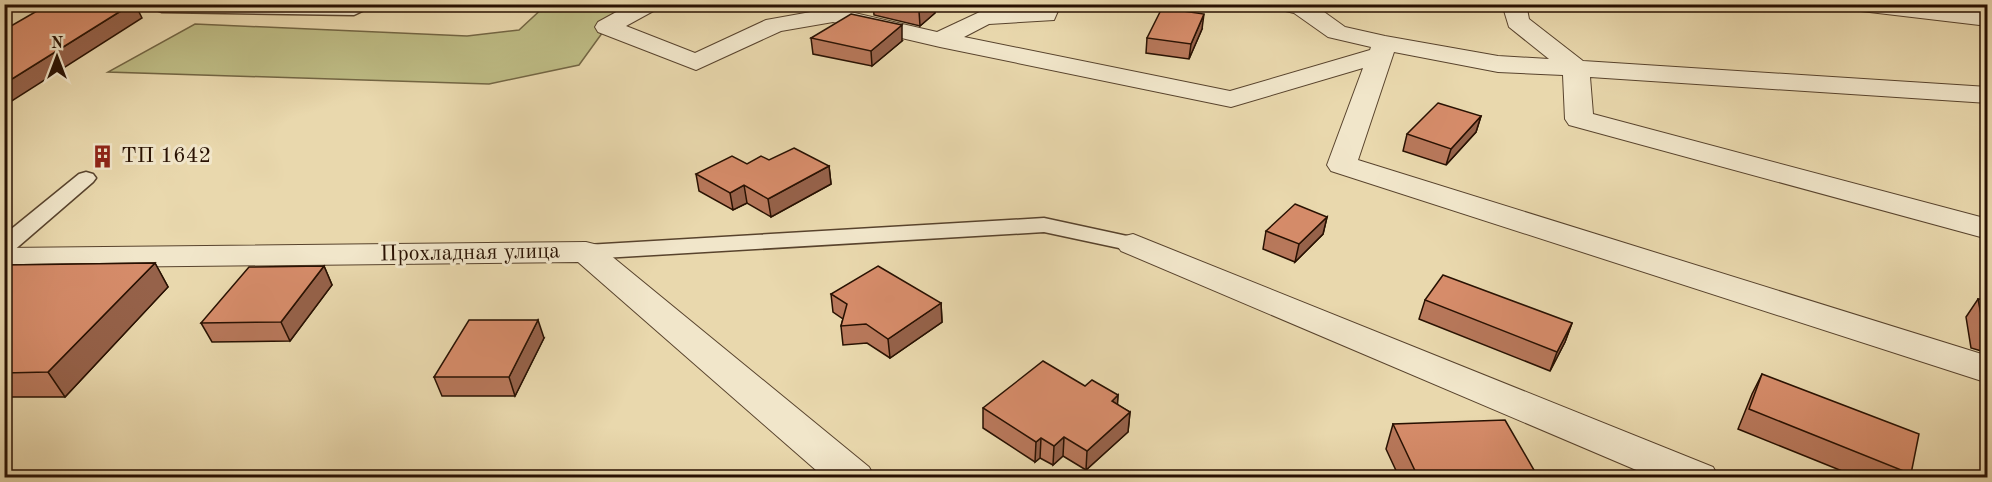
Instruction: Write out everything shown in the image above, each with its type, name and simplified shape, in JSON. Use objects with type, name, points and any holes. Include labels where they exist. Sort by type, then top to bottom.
[{"type":"street","points":[[649,4],[607,27],[696,62],[775,25],[832,15],[940,40],[1231,99],[1383,49]]},
{"type":"street","points":[[940,40],[984,17],[1046,15],[1050,4]]},
{"type":"street","points":[[1285,4],[1302,8],[1337,32],[1383,49],[1498,64],[1988,95]]},
{"type":"street","points":[[1514,4],[1518,22],[1576,68],[1579,119],[1988,229]]},
{"type":"street","points":[[1861,4],[1988,19]]},
{"type":"street","points":[[1383,49],[1342,165],[1988,370]]},
{"type":"street","points":[[1133,244],[1698,477]]},
{"type":"street","name":"Прохладная улица","points":[[4,258],[586,252],[854,477]]},
{"type":"lane","points":[[149,4],[162,7],[354,10],[369,4]]},
{"type":"lane","points":[[4,247],[86,178]]},
{"type":"lane","points":[[586,252],[1044,225],[1133,244]]},
{"type":"shaded area","points":[[546,5],[627,5],[613,18],[579,65],[489,84],[108,72],[195,24],[467,36],[519,30]]},
{"type":"building","points":[[49,4],[132,4],[4,84],[4,30]]},
{"type":"building","points":[[891,4],[927,4],[919,11]]},
{"type":"building","points":[[1162,8],[1204,14],[1191,44],[1147,38]]},
{"type":"building","points":[[851,14],[902,25],[871,51],[811,38]]},
{"type":"building","points":[[1438,103],[1481,116],[1451,149],[1407,134]]},
{"type":"building","points":[[794,148],[829,166],[768,199],[744,185],[730,193],[696,174],[732,156],[747,164],[761,156],[769,160]]},
{"type":"building","points":[[1295,204],[1327,217],[1299,244],[1266,231]]},
{"type":"building","points":[[155,263],[48,372],[4,373],[4,265]]},
{"type":"building","points":[[324,266],[281,322],[201,323],[249,267]]},
{"type":"building","points":[[878,266],[941,303],[888,339],[866,324],[841,326],[847,304],[831,294]]},
{"type":"building","points":[[1443,275],[1572,323],[1557,352],[1425,300]]},
{"type":"building","points":[[1978,299],[1988,301],[1988,331],[1984,330]]},
{"type":"building","points":[[469,320],[538,320],[509,377],[434,377]]},
{"type":"building","points":[[1043,361],[1085,386],[1092,380],[1118,395],[1112,401],[1130,412],[1087,451],[1064,437],[1054,446],[1041,438],[1036,442],[983,408]]},
{"type":"building","points":[[1762,374],[1919,434],[1911,474],[1749,409]]},
{"type":"building","points":[[1505,420],[1538,477],[1418,477],[1393,424]]},
{"type":"place","name":"ТП 1642","points":[[103,156]]}]
